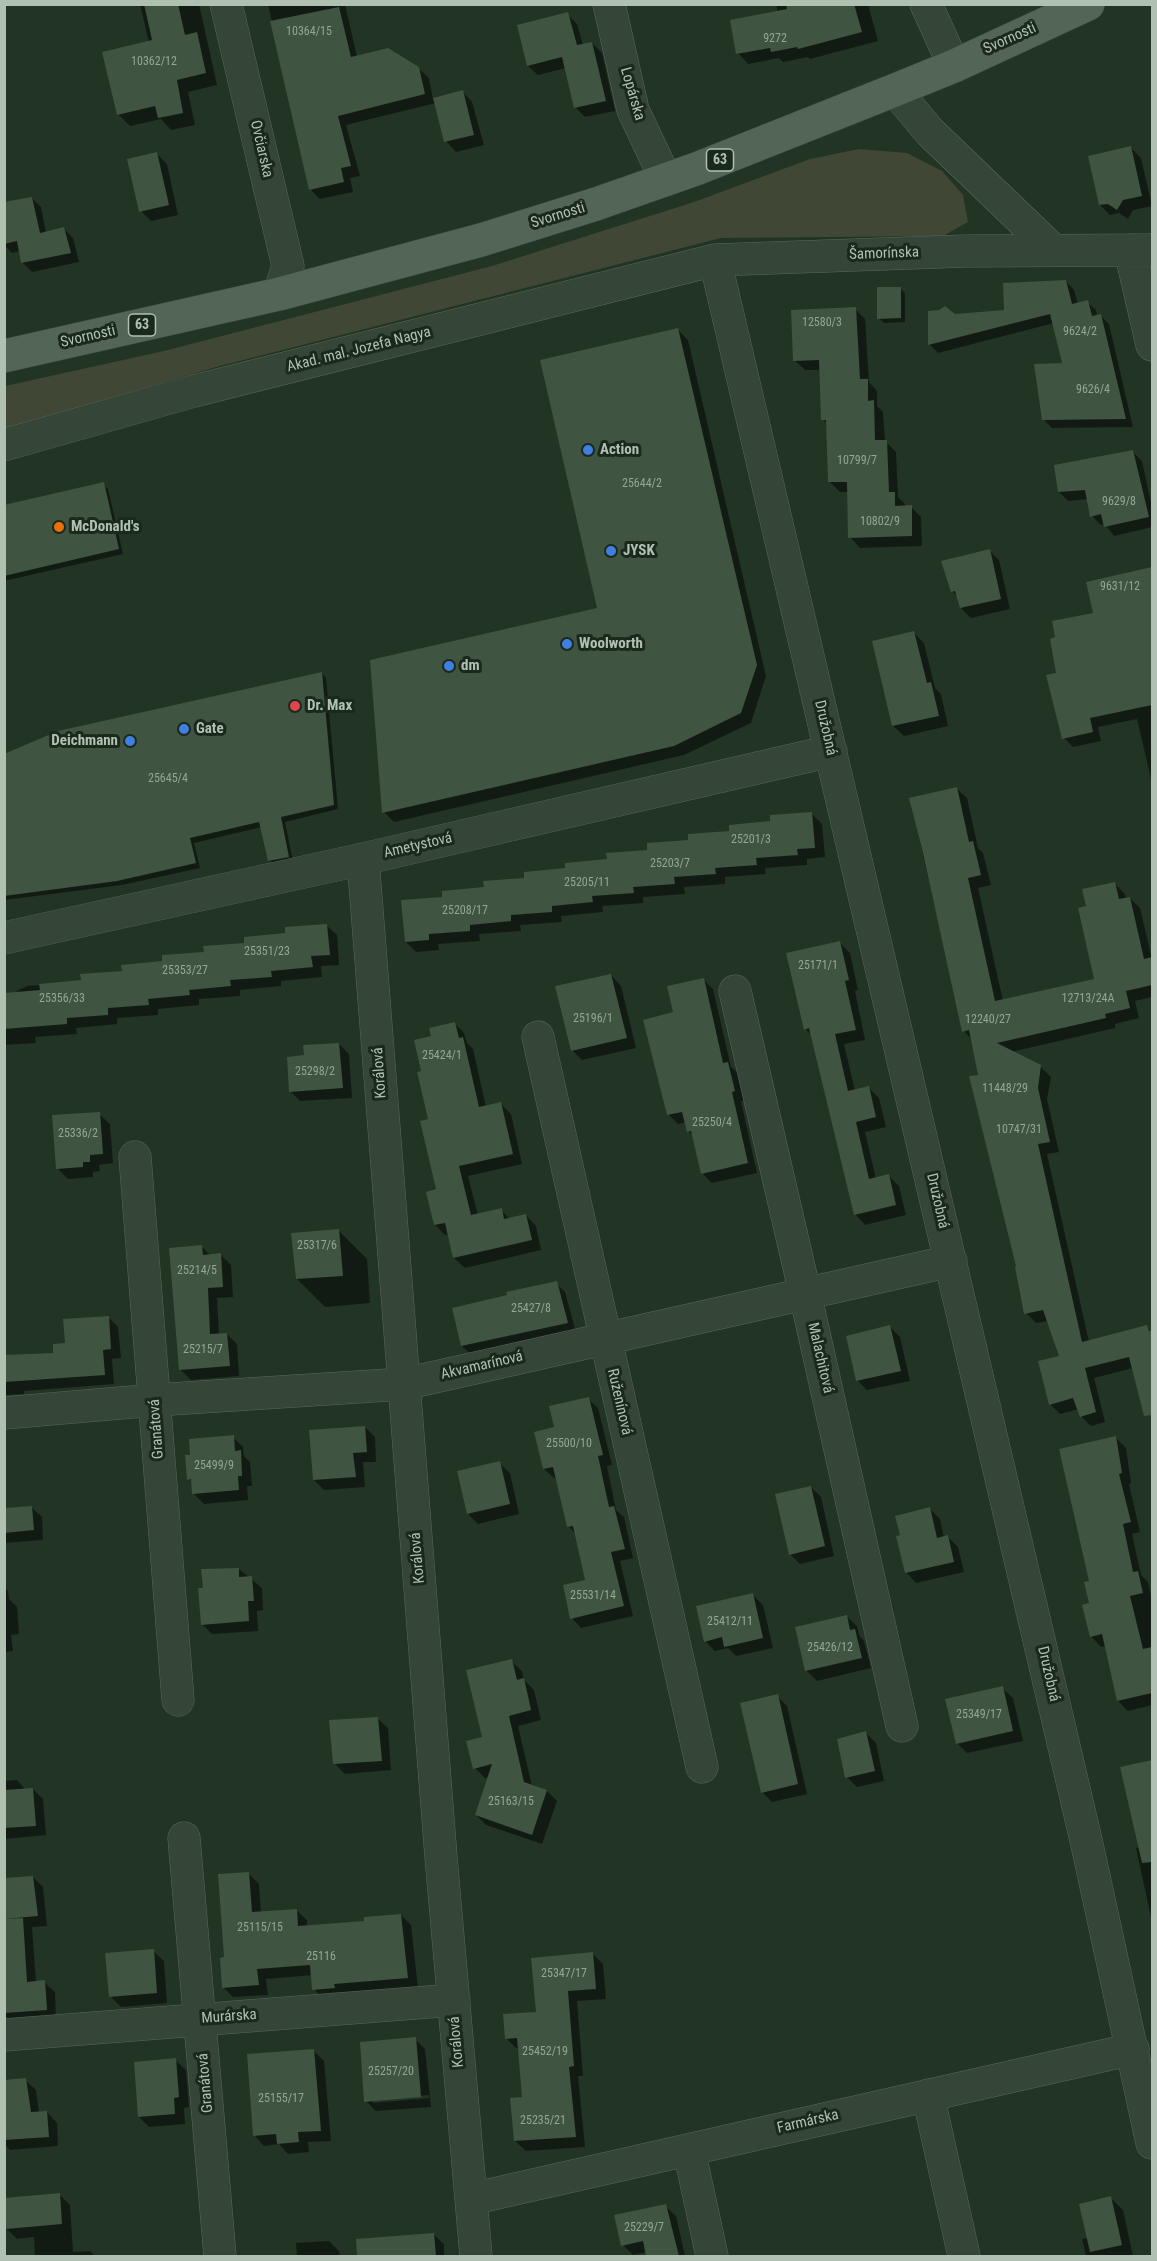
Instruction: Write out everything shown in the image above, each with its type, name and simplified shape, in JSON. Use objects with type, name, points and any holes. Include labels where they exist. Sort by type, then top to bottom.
[{"type":"main road","name":"Svornosti","points":[[4,356],[279,294],[481,240],[666,180],[954,66],[1088,4]]},
{"type":"street","name":"Ovčiarska","points":[[226,4],[288,266],[279,294]]},
{"type":"street","name":"Lopárska","points":[[609,4],[633,110],[666,180]]},
{"type":"street","points":[[926,4],[954,66]]},
{"type":"street","points":[[895,90],[930,132],[1053,250]]},
{"type":"street","name":"Šamorínska","points":[[715,260],[966,250],[1141,250]]},
{"type":"street","points":[[1141,250],[1152,345]]},
{"type":"street","name":"Akad. mal. Jozefa Nagya","points":[[4,445],[194,391],[715,260]]},
{"type":"street","name":"Družobná","points":[[715,260],[1086,1840],[1152,2143]]},
{"type":"street","name":"Ametystová","points":[[4,938],[363,859],[831,751]]},
{"type":"street","name":"Korálová","points":[[363,859],[476,2256]]},
{"type":"street","name":"Malachitová","points":[[735,992],[902,1726]]},
{"type":"street","name":"Ruženínová","points":[[538,1037],[702,1767]]},
{"type":"street","name":"Granátová","points":[[135,1157],[178,1700]]},
{"type":"street","name":"Akvamarínová","points":[[4,1413],[155,1400],[404,1384],[951,1261]]},
{"type":"street","name":"Granátová","points":[[184,1838],[220,2256]]},
{"type":"street","name":"Murárska","points":[[4,2035],[454,2000]]},
{"type":"street","name":"Farmárska","points":[[471,2199],[1133,2049]]},
{"type":"street","points":[[927,2095],[964,2256]]},
{"type":"street","points":[[689,2150],[711,2256]]},
{"type":"green space","points":[[859,149],[907,153],[942,171],[963,195],[968,222],[943,236],[721,238],[216,367],[5,429],[5,386],[164,351],[492,266],[694,202],[810,159]]},
{"type":"building","points":[[144,4],[178,4],[185,35],[197,32],[206,73],[177,80],[183,113],[158,118],[155,106],[117,115],[102,52],[152,40]]},
{"type":"building","points":[[786,4],[854,4],[862,32],[798,49],[797,47],[771,52],[770,48],[736,54],[730,20],[787,9]]},
{"type":"building","points":[[339,7],[351,57],[388,48],[419,67],[425,94],[338,116],[351,166],[341,168],[344,182],[309,190],[270,21]]},
{"type":"building","points":[[568,12],[577,45],[592,42],[606,101],[574,108],[562,57],[527,66],[517,25]]},
{"type":"building","points":[[463,90],[474,135],[444,142],[433,98]]},
{"type":"building","points":[[1131,146],[1142,196],[1123,200],[1117,210],[1108,204],[1099,205],[1088,156]]},
{"type":"building","points":[[157,152],[169,205],[139,212],[127,159]]},
{"type":"building","points":[[32,197],[40,233],[64,227],[71,253],[21,263],[17,241],[4,244],[4,202]]},
{"type":"building","points":[[1066,280],[1072,304],[1088,300],[1092,316],[1101,314],[1126,419],[1042,420],[1034,364],[1062,363],[1050,314],[928,345],[928,311],[939,310],[945,306],[955,314],[1004,310],[1003,283]]},
{"type":"building","points":[[877,287],[901,287],[901,318],[877,319]]},
{"type":"building","points":[[856,307],[860,379],[868,379],[868,401],[874,400],[875,440],[887,440],[889,492],[895,492],[895,506],[912,505],[912,536],[848,538],[847,482],[828,482],[826,420],[821,420],[819,360],[793,361],[791,310]]},
{"type":"building","points":[[678,328],[757,665],[741,713],[674,746],[382,813],[370,660],[597,608],[540,360]]},
{"type":"building","points":[[1133,450],[1149,517],[1104,527],[1101,514],[1090,517],[1085,490],[1058,492],[1054,465]]},
{"type":"building","name":"McDonald's","points":[[104,482],[119,549],[4,576],[4,505]]},
{"type":"building","points":[[990,549],[1001,599],[960,608],[955,591],[951,592],[941,561]]},
{"type":"building","points":[[1152,567],[1152,705],[1090,718],[1093,732],[1062,739],[1046,675],[1056,673],[1050,639],[1055,637],[1052,621],[1093,613],[1086,582]]},
{"type":"building","points":[[914,631],[927,683],[931,682],[939,716],[892,726],[872,641]]},
{"type":"building","points":[[322,672],[334,805],[281,817],[289,857],[268,861],[259,822],[190,838],[196,863],[117,881],[4,896],[4,754],[58,731]]},
{"type":"building","points":[[957,787],[969,842],[973,841],[981,875],[968,878],[995,1001],[1094,979],[1078,908],[1086,906],[1082,889],[1115,882],[1119,899],[1130,897],[1144,959],[1152,957],[1152,985],[1126,991],[1130,1008],[1105,1014],[1106,1018],[997,1043],[1041,1065],[1038,1088],[1050,1142],[1038,1144],[1082,1342],[1147,1325],[1149,1331],[1152,1330],[1152,1415],[1144,1416],[1129,1357],[1085,1368],[1096,1412],[1080,1417],[1073,1398],[1049,1405],[1038,1361],[1059,1356],[1043,1310],[1024,1314],[1016,1266],[969,1076],[978,1075],[969,1030],[962,1032],[909,798]]},
{"type":"building","points":[[812,812],[815,848],[797,849],[798,855],[756,858],[757,865],[715,868],[716,874],[674,877],[675,884],[633,887],[634,893],[592,896],[593,902],[552,906],[552,912],[511,915],[511,921],[470,925],[470,931],[429,934],[429,940],[405,942],[401,900],[442,897],[442,891],[484,887],[483,881],[524,878],[524,872],[565,868],[565,863],[607,859],[606,853],[647,850],[647,843],[688,840],[688,834],[729,831],[729,825],[770,821],[770,815]]},
{"type":"building","points":[[327,924],[330,955],[311,956],[313,967],[271,971],[272,977],[230,980],[231,986],[189,990],[190,995],[148,999],[149,1005],[108,1008],[108,1015],[67,1018],[67,1024],[4,1029],[4,993],[40,990],[39,984],[81,980],[80,974],[122,971],[121,965],[162,961],[162,955],[204,952],[203,946],[244,943],[244,937],[285,933],[285,927]]},
{"type":"building","points":[[840,941],[849,980],[845,981],[856,1030],[835,1034],[848,1091],[869,1086],[876,1117],[856,1122],[869,1179],[889,1174],[896,1205],[854,1215],[809,1028],[804,1030],[786,953]]},
{"type":"building","points":[[611,974],[627,1038],[571,1051],[555,986]]},
{"type":"building","points":[[704,978],[723,1063],[728,1062],[735,1091],[732,1092],[748,1163],[701,1174],[691,1131],[687,1132],[682,1112],[667,1115],[643,1020],[673,1012],[667,986]]},
{"type":"building","points":[[455,1022],[459,1038],[463,1037],[479,1107],[501,1102],[513,1154],[459,1166],[471,1215],[502,1208],[504,1219],[526,1214],[532,1240],[453,1258],[445,1223],[434,1225],[426,1192],[436,1189],[420,1121],[428,1119],[417,1072],[421,1071],[414,1040],[431,1036],[429,1028]]},
{"type":"building","points":[[339,1043],[343,1088],[289,1092],[287,1057],[304,1055],[303,1045]]},
{"type":"building","points":[[100,1112],[103,1154],[90,1155],[90,1162],[83,1162],[83,1167],[56,1169],[52,1115]]},
{"type":"building","points":[[339,1229],[343,1276],[296,1279],[291,1233]]},
{"type":"building","points":[[202,1245],[203,1255],[221,1253],[223,1287],[208,1288],[210,1334],[227,1333],[230,1366],[179,1370],[169,1248]]},
{"type":"building","points":[[557,1281],[568,1323],[461,1346],[452,1308],[507,1295],[506,1292]]},
{"type":"building","points":[[109,1316],[111,1349],[103,1350],[105,1375],[4,1382],[4,1355],[53,1353],[53,1344],[65,1343],[63,1319]]},
{"type":"building","points":[[890,1325],[901,1371],[856,1381],[846,1336]]},
{"type":"building","points":[[589,1397],[603,1455],[598,1456],[609,1507],[614,1506],[625,1549],[611,1552],[624,1606],[570,1619],[563,1585],[585,1580],[573,1526],[567,1527],[553,1467],[543,1469],[534,1432],[554,1427],[549,1406]]},
{"type":"building","points":[[365,1426],[367,1452],[353,1453],[356,1477],[313,1480],[309,1430]]},
{"type":"building","points":[[234,1435],[235,1451],[241,1450],[242,1476],[238,1476],[239,1490],[192,1494],[191,1479],[187,1480],[185,1455],[190,1455],[189,1439]]},
{"type":"building","points":[[1116,1436],[1122,1473],[1119,1474],[1131,1522],[1123,1524],[1133,1572],[1138,1571],[1143,1593],[1130,1596],[1143,1649],[1152,1647],[1152,1693],[1117,1701],[1102,1634],[1090,1637],[1082,1605],[1089,1603],[1084,1582],[1089,1581],[1059,1449]]},
{"type":"building","points":[[500,1461],[510,1504],[467,1514],[457,1471]]},
{"type":"building","points":[[811,1486],[825,1546],[789,1555],[775,1494]]},
{"type":"building","points":[[32,1506],[34,1530],[4,1533],[4,1508]]},
{"type":"building","points":[[930,1507],[937,1538],[948,1535],[954,1562],[905,1573],[896,1536],[900,1535],[895,1516]]},
{"type":"building","points":[[239,1568],[239,1577],[252,1576],[254,1601],[248,1601],[249,1621],[201,1625],[198,1588],[203,1588],[201,1569]]},
{"type":"building","points":[[753,1593],[763,1638],[724,1647],[722,1637],[704,1642],[696,1606]]},
{"type":"building","points":[[847,1615],[850,1630],[855,1629],[862,1658],[805,1671],[795,1627]]},
{"type":"building","points":[[512,1659],[517,1680],[524,1678],[531,1710],[509,1716],[524,1782],[547,1790],[532,1835],[475,1815],[492,1764],[473,1769],[466,1741],[482,1737],[466,1670]]},
{"type":"building","points":[[1003,1686],[1013,1731],[956,1744],[945,1699]]},
{"type":"building","points":[[778,1694],[798,1784],[761,1793],[740,1703]]},
{"type":"building","points":[[378,1717],[382,1761],[333,1764],[329,1720]]},
{"type":"building","points":[[866,1731],[875,1771],[845,1778],[837,1739]]},
{"type":"building","points":[[1152,1760],[1152,1862],[1142,1863],[1120,1767]]},
{"type":"building","points":[[33,1788],[36,1826],[4,1828],[4,1790]]},
{"type":"building","points":[[249,1872],[252,1912],[297,1909],[298,1926],[364,1921],[364,1917],[401,1914],[408,1978],[334,1984],[335,1988],[312,1990],[310,1965],[257,1969],[259,1985],[222,1988],[220,1958],[224,1957],[218,1874]]},
{"type":"building","points":[[33,1876],[38,1916],[4,1919],[4,1878]]},
{"type":"building","points":[[23,1918],[27,1982],[45,1980],[47,2010],[4,2013],[4,1919]]},
{"type":"building","points":[[154,1949],[157,1993],[109,1997],[105,1953]]},
{"type":"building","points":[[593,1952],[596,1989],[568,1991],[574,2066],[569,2067],[576,2137],[514,2141],[510,2098],[522,2097],[517,2038],[505,2039],[503,2014],[536,2012],[531,1958]]},
{"type":"building","points":[[416,2037],[421,2097],[364,2102],[360,2042]]},
{"type":"building","points":[[314,2049],[321,2131],[298,2132],[299,2142],[277,2144],[276,2134],[253,2136],[247,2054]]},
{"type":"building","points":[[176,2058],[179,2097],[174,2098],[175,2114],[138,2117],[134,2062]]},
{"type":"building","points":[[26,2078],[31,2112],[47,2111],[49,2137],[4,2140],[4,2080]]},
{"type":"building","points":[[60,2193],[62,2224],[6,2229],[4,2198]]},
{"type":"building","points":[[1111,2196],[1122,2245],[1090,2252],[1079,2204]]},
{"type":"building","points":[[666,2204],[679,2256],[646,2256],[643,2241],[621,2246],[614,2215]]},
{"type":"building","points":[[434,2233],[436,2256],[357,2256],[356,2239]]},
{"type":"place","name":"Action","points":[[588,450]]},
{"type":"place","name":"McDonald's","points":[[59,527]]},
{"type":"place","name":"JYSK","points":[[611,551]]},
{"type":"place","name":"Woolworth","points":[[567,644]]},
{"type":"place","name":"dm","points":[[449,666]]},
{"type":"place","name":"Dr. Max","points":[[295,706]]},
{"type":"place","name":"Gate","points":[[184,729]]},
{"type":"place","name":"Deichmann","points":[[130,741]]}]
